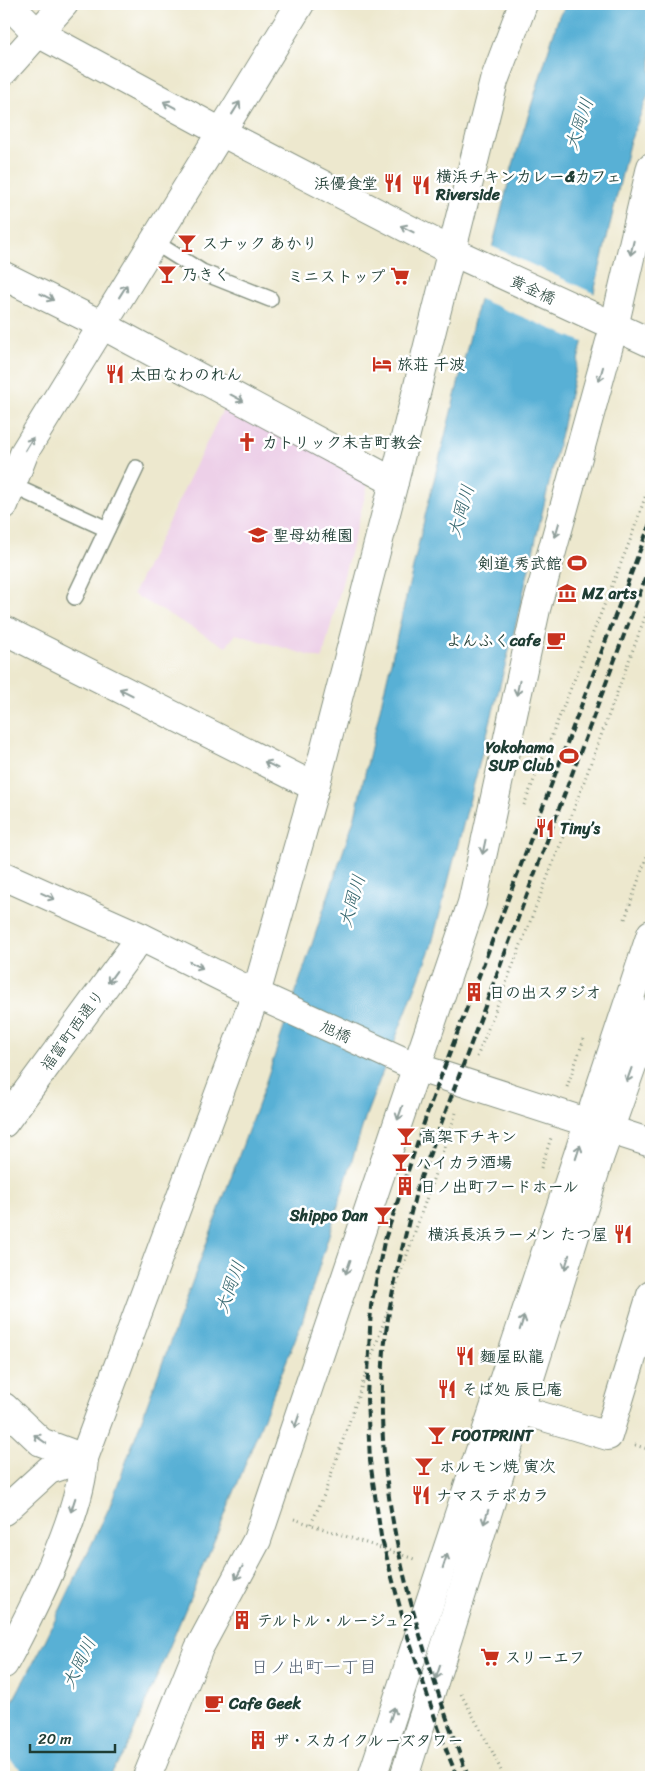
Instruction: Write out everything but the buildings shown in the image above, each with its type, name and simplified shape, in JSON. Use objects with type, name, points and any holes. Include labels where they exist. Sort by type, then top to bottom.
[{"type":"street","name":"黄金橋","points":[[8,4],[36,32],[221,132],[451,252],[651,343]]},
{"type":"street","points":[[4,71],[36,32],[64,4]]},
{"type":"street","points":[[8,495],[25,451],[300,4]]},
{"type":"street","points":[[4,1664],[61,1544],[83,1477],[84,1458],[256,994],[315,787],[394,482],[494,82],[523,4]]},
{"type":"street","points":[[147,1777],[199,1648],[257,1540],[472,903],[536,609],[614,327],[651,167]]},
{"type":"street","points":[[4,276],[102,325],[394,482]]},
{"type":"street","points":[[4,630],[315,787]]},
{"type":"street","name":"旭橋","points":[[7,883],[141,938],[256,994],[416,1067],[651,1143]]},
{"type":"street","points":[[404,1777],[521,1410],[651,934]]},
{"type":"street","name":"福富町西通り","points":[[4,1123],[141,938]]},
{"type":"street","points":[[372,1777],[408,1664],[598,1127],[651,1012]]},
{"type":"street","points":[[521,1410],[608,1436],[651,1296]]},
{"type":"street","points":[[4,1408],[41,1442],[84,1458]]},
{"type":"street","points":[[4,1511],[49,1470],[84,1458]]},
{"type":"lane","points":[[154,242],[202,272],[270,299]]},
{"type":"lane","points":[[75,597],[136,468]]},
{"type":"lane","points":[[8,495],[107,528]]},
{"type":"path","points":[[488,831],[524,806],[631,538],[651,480]]},
{"type":"path","points":[[267,1510],[414,1559]]},
{"type":"path","points":[[458,1690],[492,1751],[504,1777]]},
{"type":"shaded area","name":"聖母幼稚園","points":[[227,401],[370,477],[322,659],[236,634],[226,647],[133,594]]},
{"type":"water","name":"大岡川","points":[[567,4],[651,4],[651,88],[629,144],[515,628],[431,947],[366,1115],[302,1322],[225,1515],[127,1748],[109,1777],[4,1777],[4,1717],[44,1643],[109,1508],[263,1090],[355,816],[425,516],[512,168],[559,16]]},
{"type":"pier","points":[[491,246],[598,295],[585,343],[477,298]]},
{"type":"pier","points":[[4,1754],[29,1777],[4,1777]]},
{"type":"railway","points":[[457,1777],[442,1739],[407,1634],[381,1536],[370,1461],[367,1398],[371,1306],[384,1242],[429,1108],[651,521]]},
{"type":"railway","points":[[468,1777],[432,1674],[416,1621],[402,1568],[392,1514],[385,1460],[382,1406],[384,1351],[389,1310],[417,1188],[651,563]]},
{"type":"place","name":"浜優食堂","points":[[393,183]]},
{"type":"place","name":"横浜チキンカレー&カフェ Riverside","points":[[421,185]]},
{"type":"place","name":"スナック あかり","points":[[187,243]]},
{"type":"place","name":"乃きく","points":[[167,274]]},
{"type":"place","name":"ミニストップ","points":[[400,276]]},
{"type":"place","name":"旅荘 千波","points":[[382,364]]},
{"type":"place","name":"太田なわのれん","points":[[115,374]]},
{"type":"place","name":"カトリック末吉町教会","points":[[247,442]]},
{"type":"place","name":"聖母幼稚園","points":[[258,535]]},
{"type":"place","name":"剣道 秀武館","points":[[577,563]]},
{"type":"place","name":"MZ arts","points":[[567,593]]},
{"type":"place","name":"よんふくcafe","points":[[556,640]]},
{"type":"place","name":"Yokohama SUP Club","points":[[569,756]]},
{"type":"place","name":"Tiny’s","points":[[545,828]]},
{"type":"place","name":"日の出スタジオ","points":[[474,992]]},
{"type":"place","name":"高架下チキン","points":[[406,1136]]},
{"type":"place","name":"ハイカラ酒場","points":[[401,1162]]},
{"type":"place","name":"日ノ出町フードホール","points":[[405,1186]]},
{"type":"place","name":"Shippo Dan","points":[[383,1215]]},
{"type":"place","name":"横浜長浜ラーメン たつ屋","points":[[623,1234]]},
{"type":"place","name":"麵屋臥龍","points":[[465,1356]]},
{"type":"place","name":"そば処 辰巳庵","points":[[447,1389]]},
{"type":"place","name":"FOOTPRINT","points":[[437,1435]]},
{"type":"place","name":"ホルモン焼 寅次","points":[[424,1466]]},
{"type":"place","name":"ナマステポカラ","points":[[421,1495]]},
{"type":"place","name":"テルトル・ルージュ２","points":[[242,1620]]},
{"type":"place","name":"スリーエフ","points":[[490,1657]]},
{"type":"place","name":"Cafe Geek","points":[[214,1703]]},
{"type":"place","name":"ザ・スカイクルーズタワー","points":[[258,1740]]},
{"type":"district","name":"日ノ出町一丁目","points":[[314,1667]]}]
